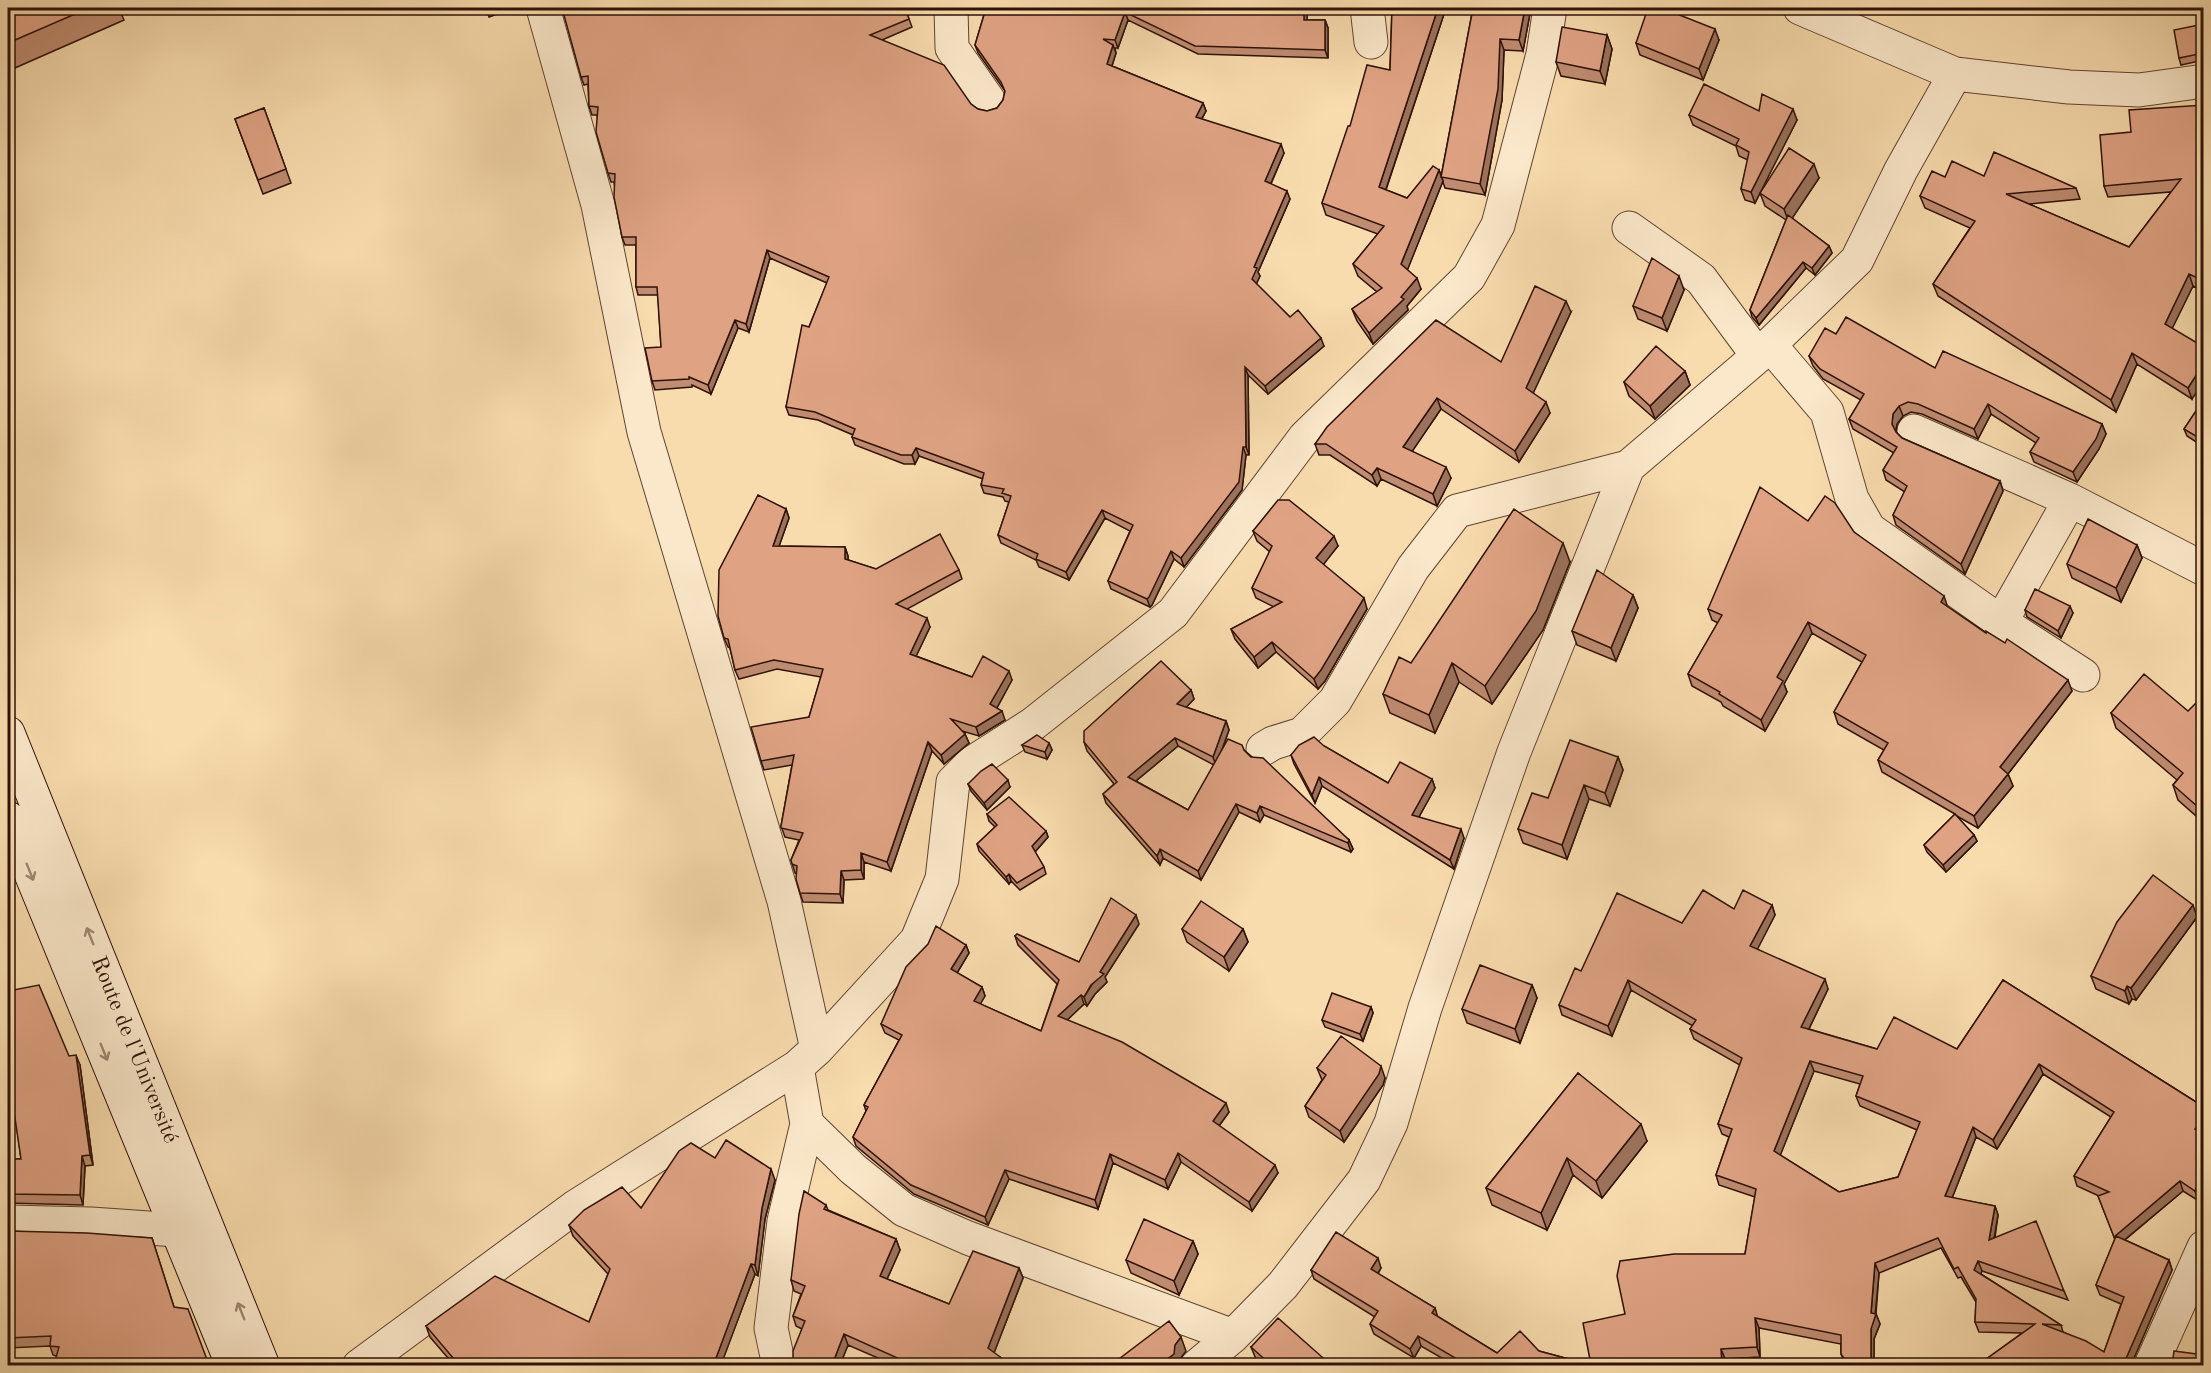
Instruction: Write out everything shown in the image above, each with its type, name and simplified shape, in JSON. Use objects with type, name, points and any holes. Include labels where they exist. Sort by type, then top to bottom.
[{"type":"street","points":[[543,8],[598,206],[645,432],[784,901],[807,1058],[807,1124],[784,1221],[771,1328],[779,1365]]},
{"type":"street","points":[[951,8],[952,48],[988,101]]},
{"type":"street","points":[[1367,8],[1371,42]]},
{"type":"street","points":[[359,1365],[575,1207],[807,1058],[917,940],[942,879],[952,782],[972,763],[1033,724],[1173,613],[1305,437],[1469,277],[1498,225],[1543,54],[1550,8]]},
{"type":"street","points":[[1800,8],[1955,74],[2069,87],[2139,90],[2204,81]]},
{"type":"street","points":[[1263,748],[1302,734],[1335,701],[1413,568],[1457,512],[1628,467],[1764,350],[1857,260],[1901,170],[1955,74]]},
{"type":"street","points":[[1629,228],[1701,279],[1764,350],[1827,412],[1852,500],[1869,529],[2001,622],[2083,675]]},
{"type":"street","points":[[1914,431],[2070,500],[2204,569]]},
{"type":"street","points":[[1197,1365],[1233,1336],[1284,1285],[1364,1180],[1391,1123],[1425,1008],[1514,752],[1628,467]]},
{"type":"street","points":[[2001,622],[2070,500]]},
{"type":"street","name":"Route de l'Université","points":[[8,733],[263,1365]]},
{"type":"street","name":"Route de l'Université","points":[[8,818],[233,1365]]},
{"type":"street","points":[[807,1124],[853,1168],[904,1210],[968,1238],[1233,1336]]},
{"type":"street","points":[[8,1222],[91,1224],[177,1230]]},
{"type":"street","points":[[2152,1363],[2204,1247]]},
{"type":"building","points":[[8,8],[89,8],[8,43]]},
{"type":"building","points":[[562,8],[905,8],[909,19],[870,35],[944,65],[971,104],[987,111],[997,108],[1003,100],[1005,91],[975,45],[986,8],[1304,8],[1304,20],[1325,20],[1325,50],[1195,46],[1125,12],[1115,40],[1103,39],[1113,45],[1107,64],[1203,103],[1196,117],[1281,144],[1265,181],[1287,191],[1254,267],[1257,268],[1252,279],[1290,317],[1298,310],[1321,338],[1265,386],[1245,367],[1246,447],[1243,447],[1239,482],[1181,558],[1171,551],[1147,599],[1108,581],[1133,525],[1102,510],[1066,572],[1036,559],[1038,554],[998,535],[1011,496],[1002,493],[1004,489],[981,485],[984,473],[916,448],[912,455],[901,455],[852,437],[855,429],[815,412],[786,407],[802,325],[809,327],[829,277],[767,250],[746,324],[735,320],[708,385],[689,377],[689,379],[652,381],[645,348],[661,347],[657,287],[636,287],[636,237],[622,237],[614,197],[615,174],[608,173],[596,132],[598,107],[589,106],[588,76],[581,77]]},
{"type":"building","points":[[1392,8],[1438,8],[1379,187],[1407,198],[1433,166],[1439,170],[1401,264],[1417,278],[1401,297],[1404,299],[1369,333],[1352,309],[1382,288],[1353,264],[1384,226],[1322,203],[1348,126],[1350,126],[1367,65],[1390,70]]},
{"type":"building","points":[[1473,8],[1525,8],[1519,40],[1500,39],[1498,89],[1480,184],[1441,177]]},
{"type":"building","points":[[1648,8],[1662,8],[1715,29],[1699,69],[1636,43]]},
{"type":"building","points":[[2204,24],[2204,53],[2179,58],[2174,30]]},
{"type":"building","points":[[1562,27],[1607,35],[1600,71],[1556,62]]},
{"type":"building","points":[[1704,84],[1759,111],[1762,94],[1793,109],[1751,192],[1741,189],[1749,152],[1736,145],[1739,139],[1689,115]]},
{"type":"building","points":[[2204,105],[2204,281],[2189,274],[2165,324],[2204,347],[2204,363],[2188,388],[2132,353],[2111,400],[1933,284],[1975,221],[1920,196],[1932,171],[1945,177],[1952,161],[1984,176],[1994,152],[2076,188],[2006,194],[2129,247],[2181,179],[2104,186],[2100,135],[2131,132],[2129,110]]},
{"type":"building","points":[[264,108],[286,169],[258,180],[235,119]]},
{"type":"building","points":[[1789,148],[1814,164],[1784,209],[1760,193]]},
{"type":"building","points":[[1788,215],[1829,246],[1812,268],[1803,262],[1756,318],[1750,310]]},
{"type":"building","points":[[1652,258],[1679,276],[1662,318],[1633,306]]},
{"type":"building","points":[[1535,286],[1566,301],[1526,388],[1546,402],[1515,451],[1437,398],[1403,447],[1446,467],[1433,494],[1377,468],[1372,475],[1326,444],[1315,444],[1327,427],[1436,320],[1501,362]]},
{"type":"building","points":[[1846,317],[1935,368],[1943,351],[2102,424],[2096,439],[2073,472],[2030,452],[2039,438],[1988,404],[1974,429],[1918,404],[1908,402],[1899,406],[1893,414],[1892,424],[1902,438],[2000,481],[1961,564],[1893,515],[1907,486],[1883,470],[1897,447],[1849,419],[1864,394],[1820,369],[1809,356],[1825,328],[1836,334]]},
{"type":"building","points":[[1656,346],[1685,371],[1650,406],[1624,382]]},
{"type":"building","points":[[2204,399],[2204,441],[2184,429]]},
{"type":"building","points":[[1760,487],[1808,521],[1825,496],[1835,503],[1854,532],[1944,596],[1941,602],[1986,633],[1986,631],[2005,643],[2007,639],[2068,680],[2000,767],[2008,774],[1974,816],[1878,760],[1888,743],[1834,712],[1866,655],[1808,622],[1777,677],[1783,681],[1761,720],[1719,694],[1720,692],[1688,674],[1722,615],[1708,609]]},
{"type":"building","points":[[758,495],[786,509],[773,546],[845,547],[845,559],[876,569],[940,534],[959,570],[896,604],[927,618],[910,654],[972,677],[983,656],[1009,671],[990,704],[1002,711],[976,727],[951,719],[965,734],[941,755],[928,742],[887,862],[861,853],[861,870],[841,871],[840,894],[800,893],[796,879],[797,866],[792,864],[791,860],[803,833],[781,828],[794,755],[761,761],[751,727],[809,717],[823,669],[774,660],[735,670],[728,639],[724,638],[718,616],[719,570]]},
{"type":"building","points":[[1278,500],[1289,500],[1334,536],[1316,558],[1364,598],[1314,679],[1272,642],[1254,657],[1231,629],[1282,602],[1252,588],[1272,546],[1253,531]]},
{"type":"building","points":[[1514,509],[1563,543],[1536,611],[1485,686],[1452,663],[1429,715],[1383,694],[1399,657],[1411,663]]},
{"type":"building","points":[[2088,519],[2137,545],[2116,588],[2067,564]]},
{"type":"building","points":[[1597,570],[1633,595],[1611,648],[1572,631]]},
{"type":"building","points":[[2035,589],[2070,606],[2058,631],[2025,610]]},
{"type":"building","points":[[1161,661],[1191,690],[1177,704],[1226,721],[1213,757],[1175,738],[1128,777],[1188,810],[1228,739],[1242,745],[1251,757],[1263,758],[1349,840],[1348,843],[1260,806],[1257,813],[1236,804],[1198,871],[1160,849],[1157,856],[1103,794],[1117,782],[1084,742],[1084,731]]},
{"type":"building","points":[[2144,674],[2188,711],[2204,695],[2204,800],[2198,807],[2173,785],[2183,773],[2111,713]]},
{"type":"building","points":[[1037,735],[1049,743],[1045,752],[1022,745]]},
{"type":"building","points":[[1314,737],[1324,746],[1388,783],[1400,762],[1432,779],[1412,815],[1461,829],[1450,860],[1319,777],[1312,795],[1291,755],[1299,745]]},
{"type":"building","points":[[1570,740],[1618,757],[1605,793],[1584,785],[1562,845],[1518,829],[1532,793],[1548,798]]},
{"type":"building","points":[[992,764],[1008,780],[984,803],[968,784]]},
{"type":"building","points":[[1009,797],[1046,831],[1032,846],[1044,867],[1017,883],[1009,874],[1006,877],[977,844],[997,825],[987,814]]},
{"type":"building","points":[[1955,814],[1974,835],[1943,865],[1924,845]]},
{"type":"building","points":[[2153,875],[2193,905],[2131,988],[2127,986],[2125,991],[2091,976],[2117,922]]},
{"type":"building","points":[[1703,890],[1734,909],[1743,890],[1772,905],[1750,946],[1825,979],[1801,1027],[1877,1049],[1894,1017],[1957,1049],[2003,980],[2204,1107],[2204,1119],[2195,1129],[2204,1135],[2204,1168],[2195,1191],[2180,1181],[2114,1237],[2098,1196],[2109,1192],[2074,1176],[2114,1112],[2039,1064],[1993,1140],[1973,1127],[1945,1196],[1995,1206],[1989,1240],[2036,1221],[2064,1291],[1978,1261],[1974,1270],[2061,1325],[2042,1324],[2086,1341],[2104,1352],[2124,1297],[2096,1285],[2116,1236],[2169,1260],[2124,1363],[2114,1358],[2125,1365],[1978,1365],[2035,1324],[1975,1322],[1976,1299],[1958,1267],[1954,1269],[1938,1238],[1875,1263],[1871,1313],[1876,1314],[1871,1329],[1871,1365],[1847,1365],[1841,1354],[1841,1335],[1755,1318],[1757,1347],[1721,1349],[1722,1365],[1591,1365],[1583,1323],[1625,1314],[1617,1276],[1620,1261],[1674,1254],[1745,1254],[1756,1189],[1716,1175],[1732,1129],[1718,1124],[1742,1058],[1690,1029],[1696,1020],[1628,980],[1608,1026],[1559,1005],[1575,968],[1581,971],[1617,893],[1682,923]],"holes":[[[1810,1061],[1863,1076],[1856,1096],[1920,1122],[1898,1177],[1839,1192],[1774,1151]]]},
{"type":"building","points":[[1111,898],[1136,915],[1100,972],[1104,974],[1091,985],[1084,997],[1081,995],[1058,1016],[1122,1042],[1226,1103],[1213,1121],[1275,1165],[1249,1202],[1178,1153],[1165,1180],[1110,1154],[1095,1200],[1005,1170],[985,1217],[911,1185],[853,1137],[868,1107],[864,1105],[902,1035],[881,1024],[906,967],[928,944],[936,926],[966,945],[951,969],[982,987],[974,1001],[1041,1031],[1059,980],[1015,936],[1017,934],[1079,962]]},
{"type":"building","points":[[1201,901],[1243,929],[1224,957],[1182,929]]},
{"type":"building","points":[[1480,965],[1532,985],[1515,1029],[1462,1009]]},
{"type":"building","points":[[39,985],[69,1056],[76,1055],[90,1155],[82,1156],[80,1195],[8,1194],[8,1159],[21,1159],[11,1091],[8,1090],[8,991]]},
{"type":"building","points":[[1332,993],[1371,1007],[1360,1034],[1322,1020]]},
{"type":"building","points":[[1341,1036],[1381,1066],[1379,1074],[1340,1131],[1305,1106],[1326,1075],[1317,1068]]},
{"type":"building","points":[[1578,1073],[1641,1124],[1596,1181],[1567,1158],[1541,1213],[1486,1188]]},
{"type":"building","points":[[726,1140],[771,1169],[762,1208],[755,1265],[751,1264],[716,1358],[732,1365],[459,1365],[426,1326],[495,1276],[589,1322],[610,1269],[569,1225],[584,1210],[622,1187],[641,1208],[679,1151],[691,1143],[715,1158]]},
{"type":"building","points":[[804,1191],[826,1205],[824,1209],[896,1239],[880,1276],[949,1304],[973,1251],[1019,1268],[988,1348],[1007,1362],[1004,1365],[913,1365],[844,1334],[832,1365],[790,1365],[793,1362],[793,1351],[805,1321],[793,1316],[805,1286],[791,1280]]},
{"type":"building","points":[[1144,1219],[1193,1241],[1174,1281],[1126,1260]]},
{"type":"building","points":[[8,1231],[87,1233],[152,1238],[174,1307],[188,1309],[209,1365],[54,1365],[59,1347],[50,1346],[51,1336],[8,1338]]},
{"type":"building","points":[[1336,1232],[1378,1258],[1371,1269],[1435,1308],[1432,1313],[1497,1353],[1520,1331],[1539,1351],[1591,1365],[1467,1365],[1418,1336],[1410,1349],[1370,1324],[1378,1311],[1311,1270]]},
{"type":"building","points":[[1278,1318],[1331,1365],[1271,1365],[1251,1347]]},
{"type":"building","points":[[1169,1321],[1181,1337],[1175,1345],[1174,1354],[1159,1365],[1111,1365]]},
{"type":"building","points":[[2174,1351],[2204,1355],[2204,1365],[2172,1365]]}]
